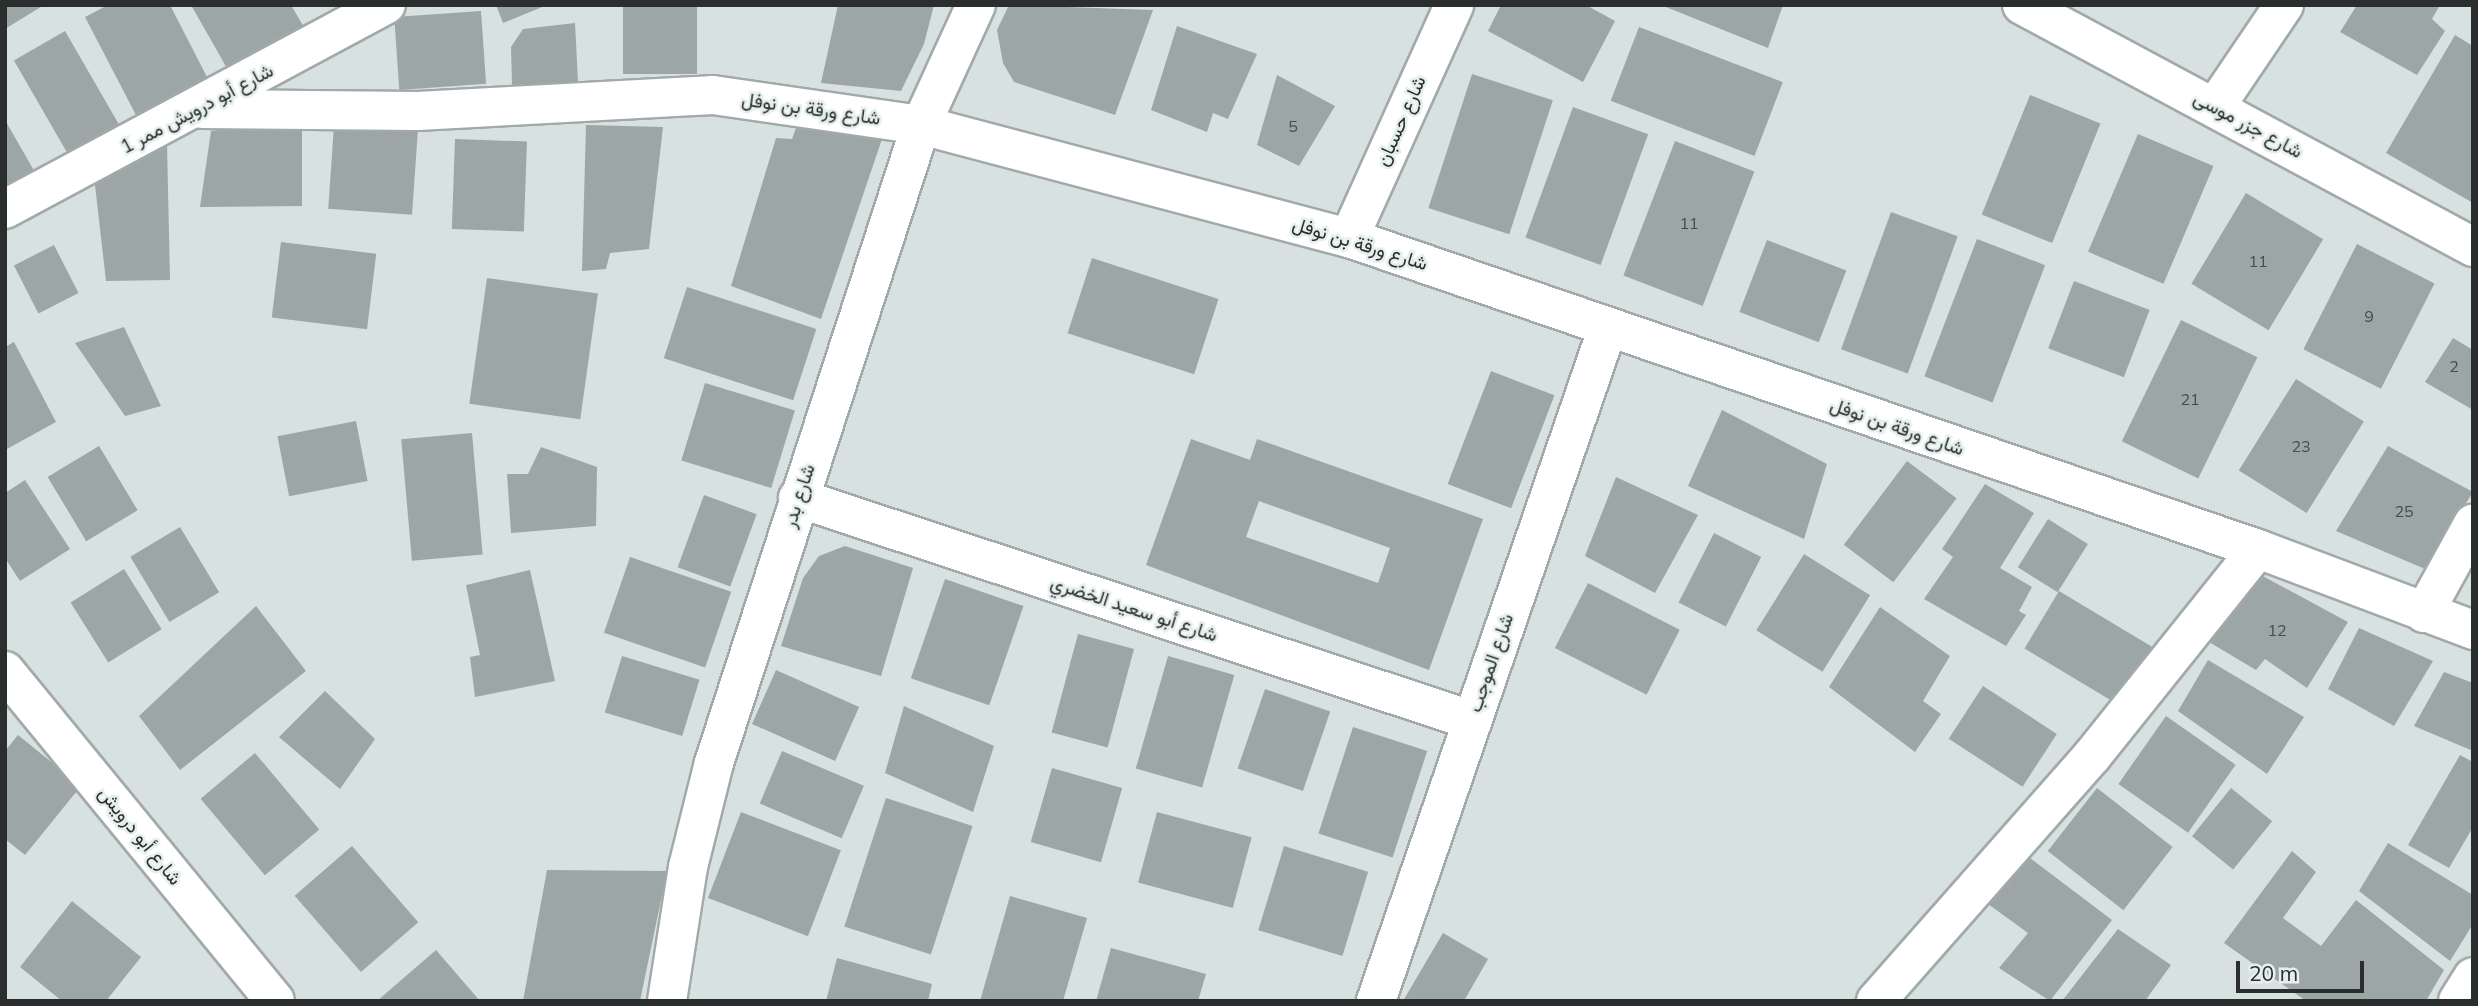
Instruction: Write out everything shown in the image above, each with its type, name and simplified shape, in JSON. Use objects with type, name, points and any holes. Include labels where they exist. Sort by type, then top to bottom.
[{"type":"street","name":"شارع أبو درويش ممر 1","points":[[5,209],[202,108],[386,5]]},
{"type":"street","name":"شارع بدر","points":[[667,1001],[688,867],[714,764],[921,125],[976,5]]},
{"type":"street","name":"شارع حسبان","points":[[1349,238],[1454,5]]},
{"type":"street","name":"شارع جزر موسى","points":[[2022,5],[2473,247]]},
{"type":"street","points":[[2215,107],[2284,5]]},
{"type":"street","name":"شارع ورقة بن نوفل","points":[[202,108],[418,111],[691,94],[921,125],[1349,238],[2258,549],[2473,630]]},
{"type":"street","name":"شارع الموجب","points":[[1376,1001],[1608,327]]},
{"type":"street","name":"شارع أبو سعيد الخضري","points":[[798,498],[1471,720]]},
{"type":"street","points":[[2424,613],[2473,524]]},
{"type":"street","points":[[1876,1001],[2091,756],[2258,549]]},
{"type":"street","name":"شارع أبو درويش","points":[[5,671],[275,1001]]},
{"type":"street","points":[[2458,1001],[2473,977]]},
{"type":"building","points":[[5,5],[44,5],[5,29]]},
{"type":"building","points":[[108,5],[170,5],[208,79],[137,117],[85,17]]},
{"type":"building","points":[[191,5],[291,5],[308,34],[232,77]]},
{"type":"building","points":[[496,5],[547,5],[503,23]]},
{"type":"building","points":[[623,5],[697,5],[697,74],[623,74]]},
{"type":"building","points":[[838,5],[934,5],[924,44],[901,91],[821,83]]},
{"type":"building","points":[[1009,5],[1153,10],[1115,115],[1014,82],[1003,63],[997,30]]},
{"type":"building","points":[[1501,5],[1586,5],[1615,21],[1583,82],[1488,31]]},
{"type":"building","points":[[1661,5],[1783,5],[1768,48]]},
{"type":"building","points":[[2357,5],[2440,5],[2432,19],[2445,31],[2417,75],[2340,32]]},
{"type":"building","points":[[481,11],[486,84],[399,90],[394,17]]},
{"type":"building","points":[[575,23],[578,82],[512,85],[511,47],[523,29]]},
{"type":"building","points":[[1177,26],[1257,54],[1228,119],[1213,113],[1207,132],[1151,110]]},
{"type":"building","points":[[1639,27],[1783,82],[1754,156],[1611,101]]},
{"type":"building","points":[[65,31],[121,128],[70,157],[14,60]]},
{"type":"building","points":[[2455,35],[2473,46],[2473,203],[2386,153]]},
{"type":"building","points":[[1472,74],[1553,100],[1509,234],[1428,208]]},
{"type":"building","points":[[1277,75],[1335,106],[1299,166],[1257,145]]},
{"type":"building","points":[[2030,95],[2100,123],[2052,243],[1982,215]]},
{"type":"building","points":[[1573,107],[1648,134],[1601,265],[1525,238]]},
{"type":"building","points":[[302,119],[302,206],[200,207],[211,131]]},
{"type":"building","points":[[5,120],[36,174],[5,191]]},
{"type":"building","points":[[799,120],[883,136],[821,319],[731,286],[776,138],[792,139]]},
{"type":"building","points":[[586,125],[663,127],[649,249],[610,253],[606,269],[582,271]]},
{"type":"building","points":[[334,126],[418,132],[412,215],[328,209]]},
{"type":"building","points":[[2138,134],[2213,166],[2163,284],[2088,252]]},
{"type":"building","points":[[455,139],[527,142],[524,231],[452,229]]},
{"type":"building","points":[[1675,141],[1754,171],[1703,306],[1623,275]]},
{"type":"building","points":[[167,144],[170,280],[106,281],[95,185]]},
{"type":"building","points":[[2246,193],[2323,239],[2269,330],[2191,284]]},
{"type":"building","points":[[1891,212],[1958,236],[1908,373],[1841,349]]},
{"type":"building","points":[[1977,239],[2045,265],[1992,402],[1924,376]]},
{"type":"building","points":[[1767,240],[1846,270],[1819,342],[1739,312]]},
{"type":"building","points":[[281,242],[376,254],[367,329],[272,317]]},
{"type":"building","points":[[2357,244],[2435,283],[2381,389],[2303,349]]},
{"type":"building","points":[[54,245],[79,293],[38,314],[14,265]]},
{"type":"building","points":[[1092,258],[1218,299],[1194,374],[1068,333]]},
{"type":"building","points":[[487,278],[598,294],[580,419],[469,404]]},
{"type":"building","points":[[2074,281],[2150,310],[2124,377],[2048,348]]},
{"type":"building","points":[[687,287],[816,329],[793,400],[664,358]]},
{"type":"building","points":[[2181,320],[2257,357],[2198,479],[2122,441]]},
{"type":"building","points":[[124,327],[161,406],[125,416],[75,343]]},
{"type":"building","points":[[2453,338],[2473,350],[2473,410],[2425,382]]},
{"type":"building","points":[[14,342],[56,422],[5,450],[5,347]]},
{"type":"building","points":[[1491,371],[1554,395],[1511,508],[1448,484]]},
{"type":"building","points":[[2296,379],[2364,421],[2307,513],[2239,471]]},
{"type":"building","points":[[705,383],[795,410],[771,488],[681,460]]},
{"type":"building","points":[[1722,410],[1827,464],[1804,539],[1688,486]]},
{"type":"building","points":[[356,421],[368,481],[289,496],[277,436]]},
{"type":"building","points":[[472,433],[483,555],[412,561],[401,439]]},
{"type":"building","points":[[1191,439],[1250,460],[1257,439],[1483,519],[1429,670],[1146,565]],"holes":[[[1259,501],[1390,548],[1378,583],[1246,537]]]},
{"type":"building","points":[[99,446],[138,510],[86,541],[48,477]]},
{"type":"building","points":[[2388,446],[2473,492],[2425,569],[2336,531]]},
{"type":"building","points":[[541,447],[597,467],[596,526],[511,533],[507,474],[528,474]]},
{"type":"building","points":[[1907,461],[1957,498],[1893,582],[1844,545]]},
{"type":"building","points":[[1616,477],[1698,515],[1655,593],[1585,556]]},
{"type":"building","points":[[25,480],[70,549],[20,581],[5,558],[5,493]]},
{"type":"building","points":[[1985,484],[2034,513],[2000,568],[2032,587],[2019,611],[2026,615],[2006,646],[1924,599],[1953,557],[1942,549]]},
{"type":"building","points":[[704,495],[757,514],[730,587],[678,567]]},
{"type":"building","points":[[2048,519],[2088,544],[2058,592],[2018,567]]},
{"type":"building","points":[[180,527],[219,592],[169,622],[130,557]]},
{"type":"building","points":[[1714,533],[1761,557],[1726,627],[1679,602]]},
{"type":"building","points":[[845,546],[913,568],[881,676],[781,646],[803,578],[819,556]]},
{"type":"building","points":[[1804,554],[1870,595],[1822,672],[1756,630]]},
{"type":"building","points":[[630,557],[731,592],[705,667],[604,633]]},
{"type":"building","points":[[124,569],[162,629],[108,663],[71,602]]},
{"type":"building","points":[[530,570],[555,681],[475,697],[470,657],[480,655],[466,585]]},
{"type":"building","points":[[2259,574],[2348,622],[2307,688],[2265,659],[2256,670],[2204,639]]},
{"type":"building","points":[[945,579],[1023,606],[989,705],[911,678]]},
{"type":"building","points":[[1588,583],[1680,630],[1647,695],[1555,648]]},
{"type":"building","points":[[2059,591],[2152,647],[2117,704],[2024,648]]},
{"type":"building","points":[[256,606],[306,671],[180,770],[139,716]]},
{"type":"building","points":[[1880,607],[1950,656],[1923,701],[1941,714],[1915,752],[1829,687]]},
{"type":"building","points":[[2359,628],[2433,661],[2394,726],[2328,689]]},
{"type":"building","points":[[1078,634],[1134,649],[1108,748],[1052,733]]},
{"type":"building","points":[[622,656],[699,680],[682,736],[605,712]]},
{"type":"building","points":[[1168,656],[1234,675],[1202,787],[1136,768]]},
{"type":"building","points":[[2208,660],[2304,717],[2267,774],[2178,711]]},
{"type":"building","points":[[776,670],[859,707],[835,761],[752,724]]},
{"type":"building","points":[[2444,672],[2473,683],[2473,751],[2414,726]]},
{"type":"building","points":[[1983,686],[2057,734],[2022,787],[1949,739]]},
{"type":"building","points":[[1265,689],[1330,711],[1303,791],[1238,768]]},
{"type":"building","points":[[325,691],[375,739],[340,789],[279,737]]},
{"type":"building","points":[[904,706],[994,746],[973,812],[885,773]]},
{"type":"building","points":[[2166,716],[2236,765],[2188,833],[2118,784]]},
{"type":"building","points":[[1353,727],[1427,751],[1393,858],[1318,834]]},
{"type":"building","points":[[18,735],[81,786],[25,855],[5,839],[5,751]]},
{"type":"building","points":[[782,751],[864,786],[842,838],[760,803]]},
{"type":"building","points":[[255,753],[319,830],[265,875],[201,799]]},
{"type":"building","points":[[2460,755],[2473,762],[2473,827],[2449,868],[2408,845]]},
{"type":"building","points":[[1052,768],[1122,788],[1101,862],[1031,842]]},
{"type":"building","points":[[2097,788],[2173,847],[2123,910],[2048,851]]},
{"type":"building","points":[[2231,788],[2272,821],[2233,870],[2192,836]]},
{"type":"building","points":[[886,798],[973,826],[931,955],[844,926]]},
{"type":"building","points":[[741,812],[841,850],[808,936],[708,898]]},
{"type":"building","points":[[1157,812],[1252,837],[1233,908],[1138,883]]},
{"type":"building","points":[[2388,843],[2473,895],[2473,924],[2450,961],[2359,891]]},
{"type":"building","points":[[352,846],[418,922],[361,972],[295,896]]},
{"type":"building","points":[[1284,846],[1368,872],[1342,956],[1258,930]]},
{"type":"building","points":[[2292,851],[2316,872],[2283,918],[2321,946],[2356,900],[2444,970],[2426,1001],[2306,1001],[2224,943]]},
{"type":"building","points":[[2026,855],[2112,920],[2050,1001],[1999,968],[2028,933],[1988,904]]},
{"type":"building","points":[[547,870],[667,871],[640,1001],[523,1001]]},
{"type":"building","points":[[1010,896],[1087,918],[1063,1001],[980,1001]]},
{"type":"building","points":[[72,901],[141,957],[106,1001],[62,1001],[20,967]]},
{"type":"building","points":[[2118,929],[2171,965],[2145,1001],[2062,1001]]},
{"type":"building","points":[[1443,933],[1488,959],[1464,1001],[1403,1001]]},
{"type":"building","points":[[1111,948],[1206,974],[1198,1001],[1096,1001]]},
{"type":"building","points":[[436,950],[480,1001],[377,1001]]},
{"type":"building","points":[[837,958],[932,984],[928,1001],[826,1001]]}]
